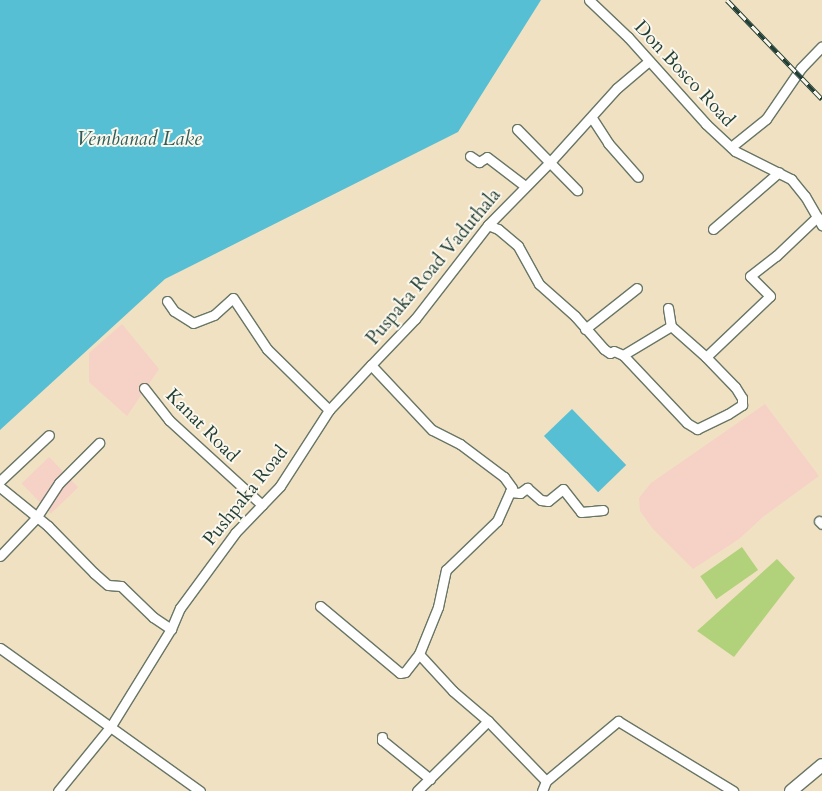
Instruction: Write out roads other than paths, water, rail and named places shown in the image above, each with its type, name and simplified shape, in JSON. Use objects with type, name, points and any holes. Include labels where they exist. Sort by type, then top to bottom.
[{"type":"main road","points":[[795,790],[822,766]]},
{"type":"street","name":"Don Bosco Road","points":[[589,0],[628,37],[706,124],[731,147],[791,179],[805,196],[822,226]]},
{"type":"street","points":[[731,147],[766,119],[801,68],[822,46]]},
{"type":"street","name":"Puspaka Road Vaduthala","points":[[510,492],[512,488],[504,477],[460,444],[432,430],[371,365],[415,319],[488,225],[592,118],[617,88],[649,62]]},
{"type":"street","points":[[592,118],[608,143],[638,177]]},
{"type":"street","points":[[517,129],[551,161],[576,190]]},
{"type":"street","points":[[470,156],[478,162],[487,157],[525,186]]},
{"type":"street","points":[[713,229],[779,172]]},
{"type":"street","points":[[706,357],[770,296],[750,276],[776,256],[817,217]]},
{"type":"street","points":[[488,225],[498,229],[518,246],[539,284],[560,302],[585,329],[610,353],[614,351],[623,355],[687,423],[697,429],[728,414],[742,404],[742,398],[706,357],[670,326],[668,308]]},
{"type":"street","points":[[585,329],[636,288]]},
{"type":"street","points":[[167,301],[174,311],[193,323],[214,315],[233,298],[268,349],[329,410]]},
{"type":"street","points":[[623,355],[670,326]]},
{"type":"street","name":"Pushpaka Road","points":[[111,726],[171,629],[180,608],[235,532],[280,486],[329,410],[371,365]]},
{"type":"street","name":"Kanat Road","points":[[144,388],[169,420],[262,505]]},
{"type":"street","points":[[0,481],[49,435]]},
{"type":"street","points":[[0,556],[36,518],[59,483],[99,443]]},
{"type":"street","points":[[0,488],[48,526],[108,585],[121,586],[153,617],[171,629]]},
{"type":"street","points":[[320,606],[400,673],[405,672],[418,654],[438,607],[446,570],[497,521],[510,492],[520,493],[527,488],[542,500],[548,501],[563,489],[581,512],[603,510]]},
{"type":"street","points":[[0,648],[200,791]]},
{"type":"street","points":[[418,654],[453,691],[488,721],[546,781]]},
{"type":"street","points":[[417,791],[488,721]]},
{"type":"street","points":[[542,791],[546,781],[618,721],[733,791]]},
{"type":"street","points":[[58,791],[111,726]]},
{"type":"street","points":[[382,736],[382,740],[430,779]]},
{"type":"water","name":"Vembanad Lake","points":[[0,0],[541,0],[458,132],[165,279],[0,430]]},
{"type":"water","points":[[572,409],[626,465],[598,492],[544,436]]},
{"type":"railway","points":[[727,0],[822,99]]}]
